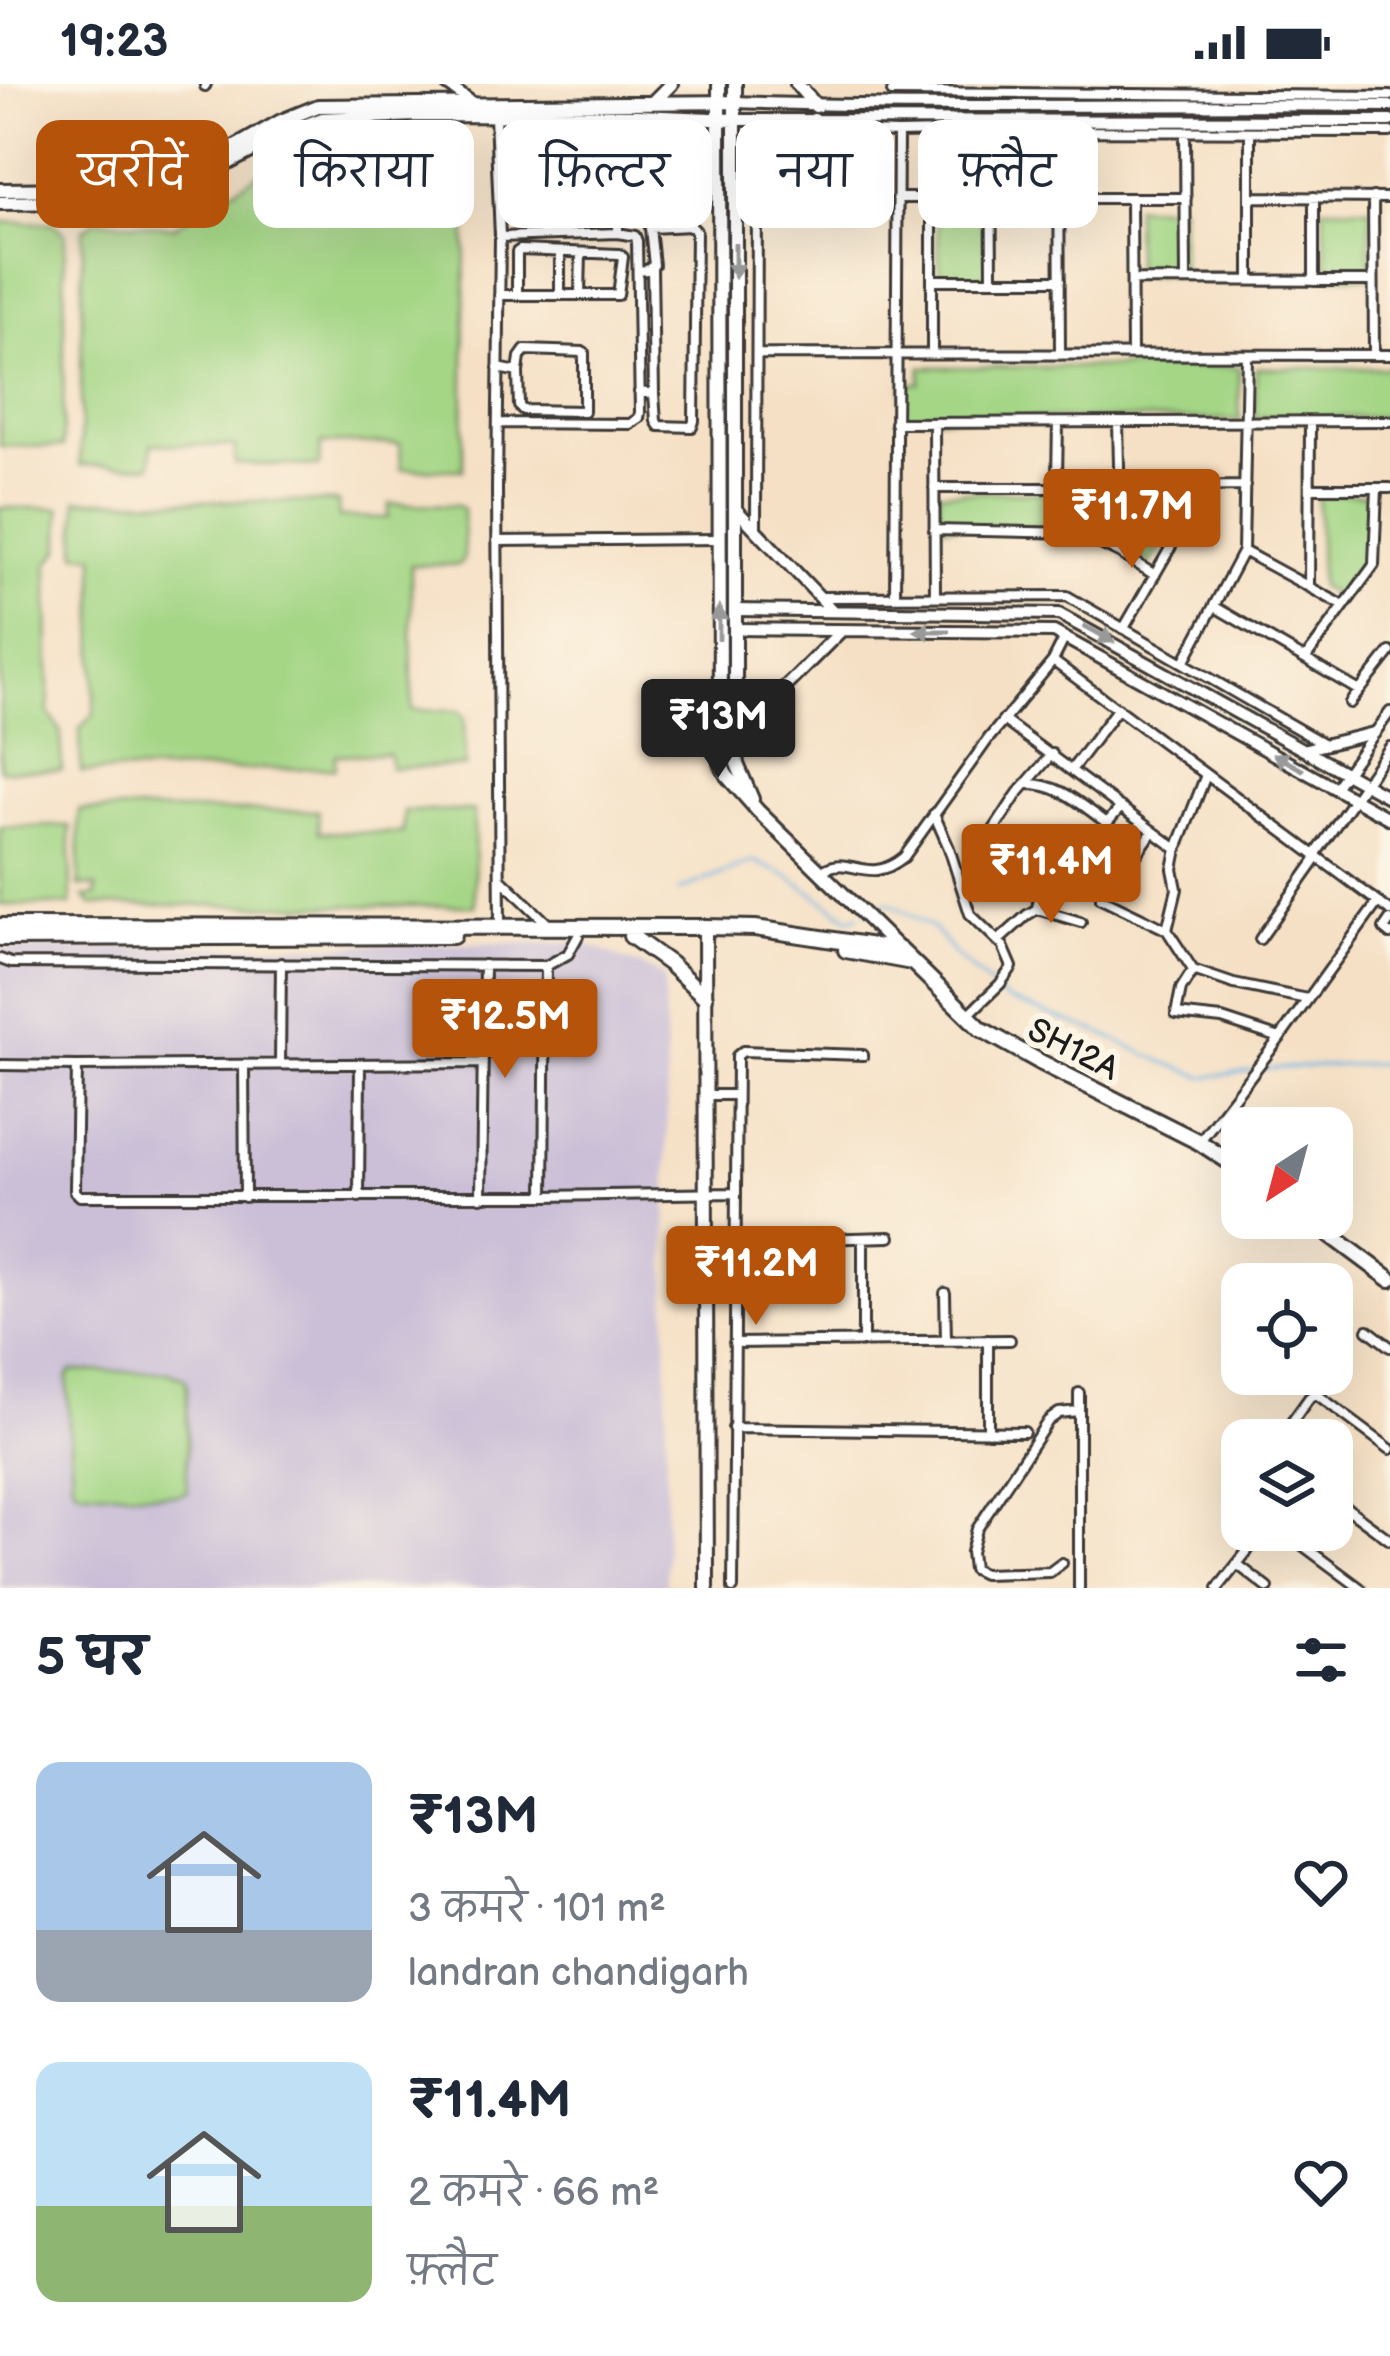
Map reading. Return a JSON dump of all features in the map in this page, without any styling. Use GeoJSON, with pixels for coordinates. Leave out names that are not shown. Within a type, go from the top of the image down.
{"type":"FeatureCollection","features":[{"type":"Feature","properties":{"kind":"main road"},"geometry":{"type":"LineString","coordinates":[[651,110],[671,84]]}},
{"type":"Feature","properties":{"kind":"main road"},"geometry":{"type":"LineString","coordinates":[[719,84],[720,763],[758,811],[900,950]]}},
{"type":"Feature","properties":{"kind":"main road"},"geometry":{"type":"LineString","coordinates":[[735,84],[735,736],[736,764],[758,811]]}},
{"type":"Feature","properties":{"kind":"main road"},"geometry":{"type":"LineString","coordinates":[[797,84],[812,118]]}},
{"type":"Feature","properties":{"kind":"main road"},"geometry":{"type":"LineString","coordinates":[[0,203],[158,201],[287,132],[322,119],[651,110],[735,102]]}},
{"type":"Feature","properties":{"kind":"main road"},"geometry":{"type":"LineString","coordinates":[[0,190],[154,188],[318,106],[473,104],[651,110],[735,120]]}},
{"type":"Feature","properties":{"kind":"main road"},"geometry":{"type":"LineString","coordinates":[[651,110],[719,185]]}},
{"type":"Feature","properties":{"kind":"main road"},"geometry":{"type":"LineString","coordinates":[[0,926],[500,931],[578,936],[755,928],[900,950]]}},
{"type":"Feature","properties":{"kind":"main road"},"geometry":{"type":"LineString","coordinates":[[0,938],[500,931],[550,926],[705,931],[911,962]]}},
{"type":"Feature","properties":{"kind":"main road"},"geometry":{"type":"LineString","coordinates":[[705,931],[707,1588]]}},
{"type":"Feature","properties":{"kind":"main road"},"geometry":{"type":"LineString","coordinates":[[631,936],[705,997]]}},
{"type":"Feature","properties":{"kind":"main road","name":"SH12A"},"geometry":{"type":"LineString","coordinates":[[900,950],[967,1016],[1001,1042],[1221,1156]]}},
{"type":"Feature","properties":{"kind":"main road"},"geometry":{"type":"LineString","coordinates":[[1336,1239],[1390,1279]]}},
{"type":"Feature","properties":{"kind":"street"},"geometry":{"type":"LineString","coordinates":[[446,84],[495,116],[500,237],[500,931]]}},
{"type":"Feature","properties":{"kind":"street"},"geometry":{"type":"LineString","coordinates":[[812,118],[891,93],[1014,108],[1121,95],[1390,96]]}},
{"type":"Feature","properties":{"kind":"street"},"geometry":{"type":"LineString","coordinates":[[890,119],[891,93]]}},
{"type":"Feature","properties":{"kind":"street"},"geometry":{"type":"LineString","coordinates":[[1246,94],[1390,106]]}},
{"type":"Feature","properties":{"kind":"street"},"geometry":{"type":"LineString","coordinates":[[1246,94],[1250,280]]}},
{"type":"Feature","properties":{"kind":"street"},"geometry":{"type":"LineString","coordinates":[[1121,95],[1121,122]]}},
{"type":"Feature","properties":{"kind":"street"},"geometry":{"type":"LineString","coordinates":[[735,102],[898,133],[918,133]]}},
{"type":"Feature","properties":{"kind":"street"},"geometry":{"type":"LineString","coordinates":[[735,120],[1121,122],[1390,132]]}},
{"type":"Feature","properties":{"kind":"street"},"geometry":{"type":"LineString","coordinates":[[1098,131],[1185,132],[1248,125],[1390,121]]}},
{"type":"Feature","properties":{"kind":"street"},"geometry":{"type":"LineString","coordinates":[[634,129],[695,195],[677,218],[618,218],[578,214],[579,130],[634,129]]}},
{"type":"Feature","properties":{"kind":"street"},"geometry":{"type":"LineString","coordinates":[[1185,132],[1186,280]]}},
{"type":"Feature","properties":{"kind":"street"},"geometry":{"type":"LineString","coordinates":[[895,596],[898,133]]}},
{"type":"Feature","properties":{"kind":"street"},"geometry":{"type":"LineString","coordinates":[[897,197],[918,197]]}},
{"type":"Feature","properties":{"kind":"street"},"geometry":{"type":"LineString","coordinates":[[1250,197],[1390,197]]}},
{"type":"Feature","properties":{"kind":"street"},"geometry":{"type":"LineString","coordinates":[[1314,197],[1314,280]]}},
{"type":"Feature","properties":{"kind":"street"},"geometry":{"type":"LineString","coordinates":[[1373,197],[1374,356]]}},
{"type":"Feature","properties":{"kind":"street"},"geometry":{"type":"LineString","coordinates":[[1098,198],[1186,198]]}},
{"type":"Feature","properties":{"kind":"street"},"geometry":{"type":"LineString","coordinates":[[1131,198],[1132,355]]}},
{"type":"Feature","properties":{"kind":"street"},"geometry":{"type":"LineString","coordinates":[[691,226],[696,231],[692,427],[659,425],[654,394],[650,228],[691,226]]}},
{"type":"Feature","properties":{"kind":"street"},"geometry":{"type":"LineString","coordinates":[[618,228],[618,233]]}},
{"type":"Feature","properties":{"kind":"street"},"geometry":{"type":"LineString","coordinates":[[756,533],[757,228]]}},
{"type":"Feature","properties":{"kind":"street"},"geometry":{"type":"LineString","coordinates":[[932,228],[932,354]]}},
{"type":"Feature","properties":{"kind":"street"},"geometry":{"type":"LineString","coordinates":[[992,228],[992,280]]}},
{"type":"Feature","properties":{"kind":"street"},"geometry":{"type":"LineString","coordinates":[[1060,228],[1060,355]]}},
{"type":"Feature","properties":{"kind":"street"},"geometry":{"type":"LineString","coordinates":[[498,423],[630,424],[639,418],[635,236],[500,237]]}},
{"type":"Feature","properties":{"kind":"street"},"geometry":{"type":"LineString","coordinates":[[499,295],[517,295],[618,295],[622,257],[520,250],[517,295]]}},
{"type":"Feature","properties":{"kind":"street"},"geometry":{"type":"LineString","coordinates":[[560,253],[560,295]]}},
{"type":"Feature","properties":{"kind":"street"},"geometry":{"type":"LineString","coordinates":[[580,295],[581,253]]}},
{"type":"Feature","properties":{"kind":"street"},"geometry":{"type":"LineString","coordinates":[[638,272],[652,267]]}},
{"type":"Feature","properties":{"kind":"street"},"geometry":{"type":"LineString","coordinates":[[932,280],[1060,280]]}},
{"type":"Feature","properties":{"kind":"street"},"geometry":{"type":"LineString","coordinates":[[1132,280],[1373,281]]}},
{"type":"Feature","properties":{"kind":"street"},"geometry":{"type":"LineString","coordinates":[[525,350],[581,350],[585,354],[585,408],[581,412],[524,410],[519,406],[518,372],[525,350]]}},
{"type":"Feature","properties":{"kind":"street"},"geometry":{"type":"LineString","coordinates":[[758,354],[1390,356]]}},
{"type":"Feature","properties":{"kind":"street"},"geometry":{"type":"LineString","coordinates":[[1184,662],[1243,551],[1247,356]]}},
{"type":"Feature","properties":{"kind":"street"},"geometry":{"type":"LineString","coordinates":[[498,368],[518,372]]}},
{"type":"Feature","properties":{"kind":"street"},"geometry":{"type":"LineString","coordinates":[[639,392],[654,394]]}},
{"type":"Feature","properties":{"kind":"street"},"geometry":{"type":"LineString","coordinates":[[1118,422],[1121,554]]}},
{"type":"Feature","properties":{"kind":"street"},"geometry":{"type":"LineString","coordinates":[[1309,587],[1310,422]]}},
{"type":"Feature","properties":{"kind":"street"},"geometry":{"type":"LineString","coordinates":[[895,423],[1390,422]]}},
{"type":"Feature","properties":{"kind":"street"},"geometry":{"type":"LineString","coordinates":[[934,423],[934,596]]}},
{"type":"Feature","properties":{"kind":"street"},"geometry":{"type":"LineString","coordinates":[[1056,532],[1058,423]]}},
{"type":"Feature","properties":{"kind":"street"},"geometry":{"type":"LineString","coordinates":[[1120,488],[1246,486]]}},
{"type":"Feature","properties":{"kind":"street"},"geometry":{"type":"LineString","coordinates":[[1124,628],[1178,532],[1179,487]]}},
{"type":"Feature","properties":{"kind":"street"},"geometry":{"type":"LineString","coordinates":[[934,488],[1057,488]]}},
{"type":"Feature","properties":{"kind":"street"},"geometry":{"type":"LineString","coordinates":[[1310,488],[1390,488]]}},
{"type":"Feature","properties":{"kind":"street"},"geometry":{"type":"LineString","coordinates":[[1306,658],[1374,565],[1377,488]]}},
{"type":"Feature","properties":{"kind":"street"},"geometry":{"type":"LineString","coordinates":[[734,508],[832,611]]}},
{"type":"Feature","properties":{"kind":"street"},"geometry":{"type":"LineString","coordinates":[[934,530],[1084,535],[1155,575]]}},
{"type":"Feature","properties":{"kind":"street"},"geometry":{"type":"LineString","coordinates":[[497,541],[719,539]]}},
{"type":"Feature","properties":{"kind":"street"},"geometry":{"type":"LineString","coordinates":[[1243,551],[1343,606]]}},
{"type":"Feature","properties":{"kind":"street"},"geometry":{"type":"LineString","coordinates":[[818,597],[1071,598],[1325,744]]}},
{"type":"Feature","properties":{"kind":"street"},"geometry":{"type":"LineString","coordinates":[[1215,608],[1358,690]]}},
{"type":"Feature","properties":{"kind":"street"},"geometry":{"type":"LineString","coordinates":[[735,610],[1059,614],[1390,798]]}},
{"type":"Feature","properties":{"kind":"street"},"geometry":{"type":"LineString","coordinates":[[734,628],[1054,632],[1390,819]]}},
{"type":"Feature","properties":{"kind":"street"},"geometry":{"type":"LineString","coordinates":[[735,736],[840,632]]}},
{"type":"Feature","properties":{"kind":"street"},"geometry":{"type":"LineString","coordinates":[[822,871],[836,864],[876,872],[904,857],[1053,661],[1065,637]]}},
{"type":"Feature","properties":{"kind":"street"},"geometry":{"type":"LineString","coordinates":[[1350,703],[1390,652]]}},
{"type":"Feature","properties":{"kind":"street"},"geometry":{"type":"LineString","coordinates":[[1053,661],[1378,902],[1390,916],[1384,928],[1390,934]]}},
{"type":"Feature","properties":{"kind":"street"},"geometry":{"type":"LineString","coordinates":[[1235,710],[1245,698]]}},
{"type":"Feature","properties":{"kind":"street"},"geometry":{"type":"LineString","coordinates":[[1072,769],[1118,708]]}},
{"type":"Feature","properties":{"kind":"street"},"geometry":{"type":"LineString","coordinates":[[1335,788],[1390,712]]}},
{"type":"Feature","properties":{"kind":"street"},"geometry":{"type":"LineString","coordinates":[[1004,720],[1177,849]]}},
{"type":"Feature","properties":{"kind":"street"},"geometry":{"type":"LineString","coordinates":[[1306,749],[1374,733]]}},
{"type":"Feature","properties":{"kind":"street"},"geometry":{"type":"LineString","coordinates":[[1260,939],[1390,747]]}},
{"type":"Feature","properties":{"kind":"street"},"geometry":{"type":"LineString","coordinates":[[993,832],[1052,754]]}},
{"type":"Feature","properties":{"kind":"street"},"geometry":{"type":"LineString","coordinates":[[1166,930],[1177,889],[1173,869],[1177,849],[1206,775]]}},
{"type":"Feature","properties":{"kind":"street"},"geometry":{"type":"LineString","coordinates":[[1026,784],[1065,793],[1107,823],[1121,807]]}},
{"type":"Feature","properties":{"kind":"street"},"geometry":{"type":"LineString","coordinates":[[934,814],[970,914],[998,941],[1012,967],[967,1016]]}},
{"type":"Feature","properties":{"kind":"street"},"geometry":{"type":"LineString","coordinates":[[1126,870],[1153,831]]}},
{"type":"Feature","properties":{"kind":"street"},"geometry":{"type":"LineString","coordinates":[[1037,910],[1042,876]]}},
{"type":"Feature","properties":{"kind":"street"},"geometry":{"type":"LineString","coordinates":[[499,877],[550,926]]}},
{"type":"Feature","properties":{"kind":"street"},"geometry":{"type":"LineString","coordinates":[[1101,898],[1166,930],[1193,970],[1307,999]]}},
{"type":"Feature","properties":{"kind":"street"},"geometry":{"type":"LineString","coordinates":[[1199,1142],[1378,902]]}},
{"type":"Feature","properties":{"kind":"street"},"geometry":{"type":"LineString","coordinates":[[998,941],[1037,910],[1081,922]]}},
{"type":"Feature","properties":{"kind":"street"},"geometry":{"type":"LineString","coordinates":[[0,959],[10,963],[546,966],[568,954],[578,936]]}},
{"type":"Feature","properties":{"kind":"street"},"geometry":{"type":"LineString","coordinates":[[280,1064],[281,963]]}},
{"type":"Feature","properties":{"kind":"street"},"geometry":{"type":"LineString","coordinates":[[481,1197],[484,965]]}},
{"type":"Feature","properties":{"kind":"street"},"geometry":{"type":"LineString","coordinates":[[544,1196],[546,966]]}},
{"type":"Feature","properties":{"kind":"street"},"geometry":{"type":"LineString","coordinates":[[1193,970],[1181,989],[1176,1014],[1222,1019],[1280,1038]]}},
{"type":"Feature","properties":{"kind":"street"},"geometry":{"type":"LineString","coordinates":[[733,1588],[736,1059],[741,1052],[862,1055]]}},
{"type":"Feature","properties":{"kind":"street"},"geometry":{"type":"LineString","coordinates":[[0,1065],[483,1063]]}},
{"type":"Feature","properties":{"kind":"street"},"geometry":{"type":"LineString","coordinates":[[359,1197],[360,1064]]}},
{"type":"Feature","properties":{"kind":"street"},"geometry":{"type":"LineString","coordinates":[[244,1065],[245,1197]]}},
{"type":"Feature","properties":{"kind":"street"},"geometry":{"type":"LineString","coordinates":[[77,1066],[77,1195],[84,1197],[735,1193]]}},
{"type":"Feature","properties":{"kind":"street"},"geometry":{"type":"LineString","coordinates":[[705,1095],[736,1095]]}},
{"type":"Feature","properties":{"kind":"street"},"geometry":{"type":"LineString","coordinates":[[735,1240],[890,1237]]}},
{"type":"Feature","properties":{"kind":"street"},"geometry":{"type":"LineString","coordinates":[[863,1238],[863,1341]]}},
{"type":"Feature","properties":{"kind":"street"},"geometry":{"type":"LineString","coordinates":[[945,1294],[946,1340]]}},
{"type":"Feature","properties":{"kind":"street"},"geometry":{"type":"LineString","coordinates":[[1368,1330],[1390,1347]]}},
{"type":"Feature","properties":{"kind":"street"},"geometry":{"type":"LineString","coordinates":[[988,1340],[988,1432]]}},
{"type":"Feature","properties":{"kind":"street"},"geometry":{"type":"LineString","coordinates":[[734,1342],[1010,1340]]}},
{"type":"Feature","properties":{"kind":"street"},"geometry":{"type":"LineString","coordinates":[[1079,1394],[1079,1588]]}},
{"type":"Feature","properties":{"kind":"street"},"geometry":{"type":"LineString","coordinates":[[1294,1419],[1315,1394],[1349,1419]]}},
{"type":"Feature","properties":{"kind":"street"},"geometry":{"type":"LineString","coordinates":[[1062,1563],[1050,1572],[983,1574],[974,1569],[971,1552],[983,1519],[1048,1421],[1059,1413],[1078,1411]]}},
{"type":"Feature","properties":{"kind":"street"},"geometry":{"type":"LineString","coordinates":[[1353,1422],[1390,1449]]}},
{"type":"Feature","properties":{"kind":"street"},"geometry":{"type":"LineString","coordinates":[[733,1428],[1024,1432]]}},
{"type":"Feature","properties":{"kind":"street"},"geometry":{"type":"LineString","coordinates":[[1353,1513],[1390,1540]]}},
{"type":"Feature","properties":{"kind":"street"},"geometry":{"type":"LineString","coordinates":[[1219,1588],[1247,1551]]}},
{"type":"Feature","properties":{"kind":"street"},"geometry":{"type":"LineString","coordinates":[[1310,1551],[1360,1588]]}},
{"type":"Feature","properties":{"kind":"street"},"geometry":{"type":"LineString","coordinates":[[1237,1564],[1268,1588]]}},
{"type":"Feature","properties":{"kind":"shaded area"},"geometry":{"type":"Polygon","coordinates":[[[584,943],[664,976],[666,1588],[0,1588],[0,948],[584,943]]]}},
{"type":"Feature","properties":{"kind":"green space"},"geometry":{"type":"Polygon","coordinates":[[[253,178],[253,228],[466,228],[463,470],[401,469],[400,444],[321,443],[320,466],[235,464],[235,446],[152,444],[151,466],[80,465],[83,230],[229,228],[229,192],[253,178]]]}},
{"type":"Feature","properties":{"kind":"green space"},"geometry":{"type":"Polygon","coordinates":[[[1134,206],[1181,207],[1181,275],[1135,274],[1134,206]]]}},
{"type":"Feature","properties":{"kind":"green space"},"geometry":{"type":"Polygon","coordinates":[[[1323,207],[1370,208],[1370,277],[1328,276],[1323,207]]]}},
{"type":"Feature","properties":{"kind":"green space"},"geometry":{"type":"Polygon","coordinates":[[[0,222],[36,223],[36,228],[58,228],[65,234],[63,447],[0,446],[0,222]]]}},
{"type":"Feature","properties":{"kind":"green space"},"geometry":{"type":"Polygon","coordinates":[[[937,228],[989,228],[990,276],[940,277],[937,228]]]}},
{"type":"Feature","properties":{"kind":"green space"},"geometry":{"type":"Polygon","coordinates":[[[921,367],[1239,367],[1240,420],[903,417],[903,384],[920,383],[921,367]]]}},
{"type":"Feature","properties":{"kind":"green space"},"geometry":{"type":"Polygon","coordinates":[[[1256,368],[1390,368],[1390,417],[1255,417],[1256,368]]]}},
{"type":"Feature","properties":{"kind":"green space"},"geometry":{"type":"Polygon","coordinates":[[[939,492],[1047,492],[1048,526],[939,526],[939,492]]]}},
{"type":"Feature","properties":{"kind":"green space"},"geometry":{"type":"Polygon","coordinates":[[[1127,493],[1171,494],[1172,528],[1151,564],[1126,550],[1127,493]]]}},
{"type":"Feature","properties":{"kind":"green space"},"geometry":{"type":"Polygon","coordinates":[[[1318,494],[1367,494],[1368,562],[1341,599],[1320,587],[1318,494]]]}},
{"type":"Feature","properties":{"kind":"green space"},"geometry":{"type":"Polygon","coordinates":[[[77,500],[338,502],[339,517],[388,518],[389,504],[458,505],[463,509],[464,557],[459,565],[411,565],[412,710],[458,711],[464,716],[465,766],[390,768],[389,754],[336,755],[335,768],[81,772],[80,728],[94,714],[95,555],[77,554],[77,500]]]}},
{"type":"Feature","properties":{"kind":"green space"},"geometry":{"type":"Polygon","coordinates":[[[0,508],[60,508],[60,550],[48,564],[49,713],[61,731],[62,770],[0,770],[0,508]]]}},
{"type":"Feature","properties":{"kind":"green space"},"geometry":{"type":"Polygon","coordinates":[[[79,810],[318,811],[319,832],[403,833],[404,811],[474,811],[475,906],[91,905],[84,897],[96,896],[96,887],[79,886],[79,810]]]}},
{"type":"Feature","properties":{"kind":"green space"},"geometry":{"type":"Polygon","coordinates":[[[70,826],[71,905],[0,905],[0,827],[70,826]]]}},
{"type":"Feature","properties":{"kind":"green space"},"geometry":{"type":"Polygon","coordinates":[[[71,1371],[168,1372],[184,1378],[187,1492],[84,1490],[72,1483],[67,1377],[71,1371]]]}},
{"type":"Feature","properties":{"kind":"waterway"},"geometry":{"type":"LineString","coordinates":[[679,891],[754,861],[791,878],[850,919],[858,916]]}},
{"type":"Feature","properties":{"kind":"waterway"},"geometry":{"type":"LineString","coordinates":[[866,912],[888,902],[934,929],[991,986]]}},
{"type":"Feature","properties":{"kind":"waterway"},"geometry":{"type":"LineString","coordinates":[[998,993],[1204,1077],[1252,1071]]}},
{"type":"Feature","properties":{"kind":"waterway"},"geometry":{"type":"LineString","coordinates":[[1262,1069],[1390,1063]]}}]}
